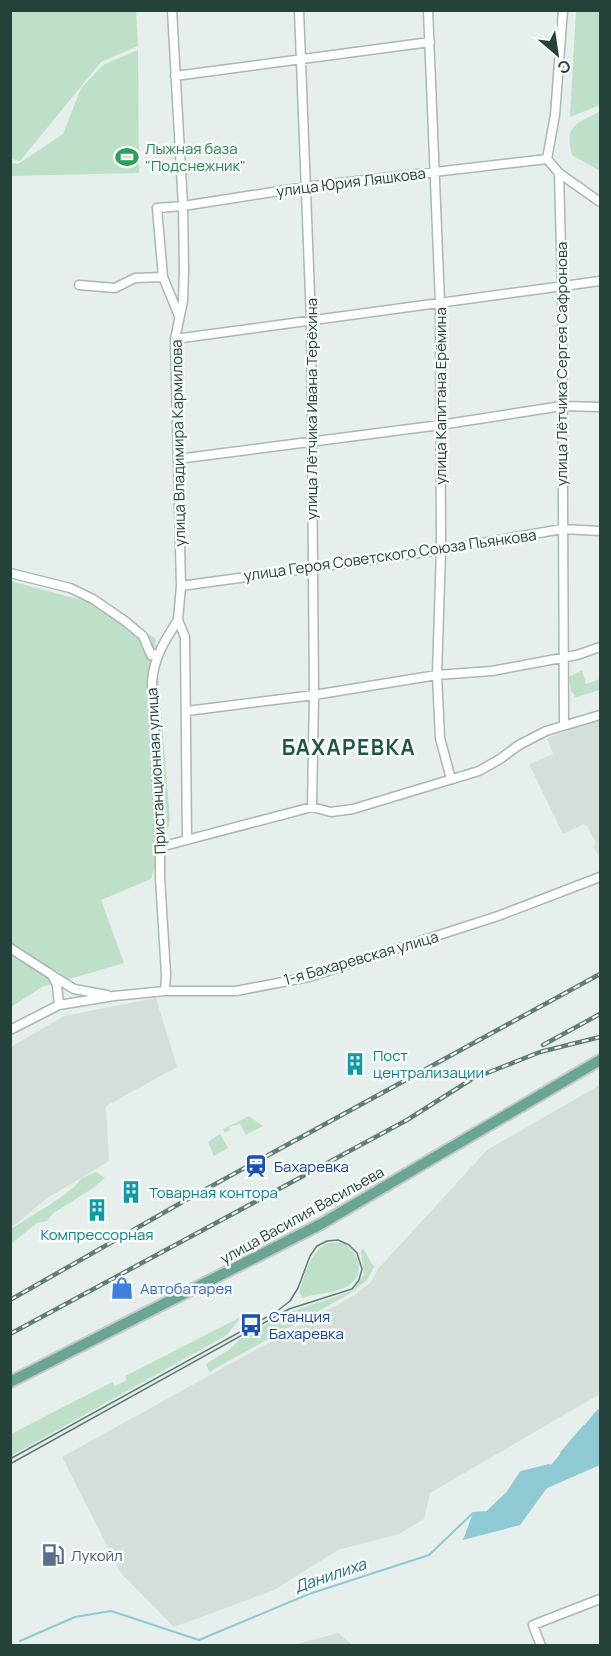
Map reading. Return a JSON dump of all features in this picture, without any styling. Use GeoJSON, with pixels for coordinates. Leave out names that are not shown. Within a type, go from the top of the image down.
{"type":"FeatureCollection","features":[{"type":"Feature","properties":{"kind":"main road","name":"улица Василия Васильева"},"geometry":{"type":"LineString","coordinates":[[10,1382],[321,1224],[600,1060]]}},
{"type":"Feature","properties":{"kind":"street","name":"улица Владимира Кармилова"},"geometry":{"type":"LineString","coordinates":[[172,10],[183,206],[183,301],[175,339],[181,586],[178,620],[186,637],[187,840]]}},
{"type":"Feature","properties":{"kind":"street","name":"улица Лётчика Ивана Терёхина"},"geometry":{"type":"LineString","coordinates":[[299,10],[311,321],[314,695],[312,807]]}},
{"type":"Feature","properties":{"kind":"street","name":"улица Капитана Ерёмина"},"geometry":{"type":"LineString","coordinates":[[428,10],[440,303],[441,550],[437,675],[440,738],[451,779]]}},
{"type":"Feature","properties":{"kind":"street"},"geometry":{"type":"LineString","coordinates":[[563,10],[555,115],[547,159],[559,173],[600,202]]}},
{"type":"Feature","properties":{"kind":"street"},"geometry":{"type":"LineString","coordinates":[[175,76],[430,42]]}},
{"type":"Feature","properties":{"kind":"street","name":"улица Юрия Ляшкова"},"geometry":{"type":"LineString","coordinates":[[163,277],[156,208],[183,206],[305,186],[547,159]]}},
{"type":"Feature","properties":{"kind":"street","name":"улица Лётчика Сергея Сафронова"},"geometry":{"type":"LineString","coordinates":[[559,173],[562,287],[564,724]]}},
{"type":"Feature","properties":{"kind":"street"},"geometry":{"type":"LineString","coordinates":[[80,285],[115,288],[135,278],[163,277],[179,316]]}},
{"type":"Feature","properties":{"kind":"street"},"geometry":{"type":"LineString","coordinates":[[175,339],[600,281]]}},
{"type":"Feature","properties":{"kind":"street"},"geometry":{"type":"LineString","coordinates":[[178,459],[312,443],[562,406],[600,407]]}},
{"type":"Feature","properties":{"kind":"street","name":"улица Героя Советского Союза Пьянкова"},"geometry":{"type":"LineString","coordinates":[[181,586],[441,550],[562,530],[600,531]]}},
{"type":"Feature","properties":{"kind":"street"},"geometry":{"type":"LineString","coordinates":[[10,573],[61,585],[93,599],[143,636],[151,655],[157,654],[178,620]]}},
{"type":"Feature","properties":{"kind":"street"},"geometry":{"type":"LineString","coordinates":[[187,711],[314,695],[437,675],[492,671],[563,658],[600,647]]}},
{"type":"Feature","properties":{"kind":"street","name":"Пристанционная улица"},"geometry":{"type":"LineString","coordinates":[[157,654],[152,682],[165,991]]}},
{"type":"Feature","properties":{"kind":"street"},"geometry":{"type":"LineString","coordinates":[[160,848],[312,807],[324,812],[346,811],[486,768],[530,739],[564,724],[600,715]]}},
{"type":"Feature","properties":{"kind":"street","name":"1-я Бахаревская улица"},"geometry":{"type":"LineString","coordinates":[[10,1030],[59,1005],[165,991],[236,991],[309,976],[498,916],[600,877]]}},
{"type":"Feature","properties":{"kind":"street"},"geometry":{"type":"LineString","coordinates":[[10,948],[74,989],[114,996]]}},
{"type":"Feature","properties":{"kind":"street"},"geometry":{"type":"LineString","coordinates":[[52,975],[57,985],[59,1005]]}},
{"type":"Feature","properties":{"kind":"street"},"geometry":{"type":"LineString","coordinates":[[541,1646],[533,1625],[600,1599]]}},
{"type":"Feature","properties":{"kind":"shaded area"},"geometry":{"type":"Polygon","coordinates":[[[600,720],[600,859],[594,847],[596,842],[587,826],[584,824],[563,834],[529,764],[553,754],[547,738],[600,720]]]}},
{"type":"Feature","properties":{"kind":"shaded area"},"geometry":{"type":"Polygon","coordinates":[[[156,998],[177,1067],[106,1106],[109,1161],[46,1199],[11,1228],[11,1047],[64,1016],[156,998]]]}},
{"type":"Feature","properties":{"kind":"shaded area"},"geometry":{"type":"Polygon","coordinates":[[[600,1085],[600,1394],[430,1493],[424,1519],[399,1534],[338,1550],[274,1590],[174,1627],[121,1573],[62,1457],[353,1296],[370,1283],[379,1268],[487,1150],[600,1085]]]}},
{"type":"Feature","properties":{"kind":"shaded area"},"geometry":{"type":"Polygon","coordinates":[[[338,1633],[353,1645],[293,1645],[338,1633]]]}},
{"type":"Feature","properties":{"kind":"green space"},"geometry":{"type":"Polygon","coordinates":[[[11,10],[136,11],[138,46],[101,62],[20,161],[11,159],[11,10]]]}},
{"type":"Feature","properties":{"kind":"green space"},"geometry":{"type":"Polygon","coordinates":[[[576,11],[600,11],[600,105],[570,117],[576,11]]]}},
{"type":"Feature","properties":{"kind":"green space"},"geometry":{"type":"Polygon","coordinates":[[[138,50],[139,173],[11,176],[11,163],[18,164],[63,134],[81,88],[103,65],[138,50]]]}},
{"type":"Feature","properties":{"kind":"green space"},"geometry":{"type":"Polygon","coordinates":[[[600,111],[600,171],[572,155],[570,137],[571,131],[578,123],[600,111]]]}},
{"type":"Feature","properties":{"kind":"green space"},"geometry":{"type":"Polygon","coordinates":[[[11,581],[89,602],[155,638],[170,821],[151,879],[101,900],[124,963],[42,987],[11,1007],[11,581]]]}},
{"type":"Feature","properties":{"kind":"green space"},"geometry":{"type":"Polygon","coordinates":[[[582,670],[586,684],[600,679],[600,690],[573,698],[575,696],[571,691],[569,677],[582,670]]]}},
{"type":"Feature","properties":{"kind":"green space"},"geometry":{"type":"Polygon","coordinates":[[[249,1116],[263,1126],[246,1135],[240,1124],[229,1127],[230,1130],[225,1133],[223,1129],[249,1116]]]}},
{"type":"Feature","properties":{"kind":"green space"},"geometry":{"type":"Polygon","coordinates":[[[220,1134],[228,1148],[214,1156],[208,1142],[220,1134]]]}},
{"type":"Feature","properties":{"kind":"green space"},"geometry":{"type":"Polygon","coordinates":[[[97,1172],[105,1178],[52,1214],[47,1221],[37,1223],[11,1244],[11,1229],[71,1190],[81,1178],[97,1172]]]}},
{"type":"Feature","properties":{"kind":"green space"},"geometry":{"type":"Polygon","coordinates":[[[327,1243],[341,1243],[355,1254],[359,1266],[357,1277],[342,1289],[303,1298],[299,1293],[308,1265],[316,1252],[327,1243]]]}},
{"type":"Feature","properties":{"kind":"green space"},"geometry":{"type":"Polygon","coordinates":[[[363,1249],[374,1267],[367,1280],[351,1293],[209,1372],[206,1364],[230,1349],[240,1339],[284,1314],[352,1291],[364,1275],[361,1251],[363,1249]]]}},
{"type":"Feature","properties":{"kind":"green space"},"geometry":{"type":"Polygon","coordinates":[[[241,1317],[227,1335],[11,1456],[11,1434],[112,1382],[115,1386],[127,1380],[125,1376],[241,1317]]]}},
{"type":"Feature","properties":{"kind":"water"},"geometry":{"type":"Polygon","coordinates":[[[600,1409],[600,1465],[547,1488],[520,1525],[463,1540],[473,1513],[487,1512],[507,1493],[521,1472],[551,1465],[600,1409]]]}},
{"type":"Feature","properties":{"kind":"waterway","name":"Данилиха"},"geometry":{"type":"LineString","coordinates":[[561,1453],[584,1426]]}},
{"type":"Feature","properties":{"kind":"waterway","name":"Данилиха"},"geometry":{"type":"LineString","coordinates":[[20,1641],[75,1617],[111,1611],[199,1640],[309,1594],[429,1555],[473,1513],[487,1512],[507,1493],[521,1472],[549,1465]]}},
{"type":"Feature","properties":{"kind":"tram line"},"geometry":{"type":"LineString","coordinates":[[10,1459],[276,1312],[290,1301],[298,1288],[310,1256],[317,1246],[327,1241],[338,1240],[349,1245],[357,1253],[362,1269],[359,1280],[352,1289],[289,1309],[10,1464]]}},
{"type":"Feature","properties":{"kind":"railway"},"geometry":{"type":"LineString","coordinates":[[10,1300],[186,1200],[600,974]]}},
{"type":"Feature","properties":{"kind":"railway"},"geometry":{"type":"LineString","coordinates":[[543,1045],[600,1014]]}},
{"type":"Feature","properties":{"kind":"railway"},"geometry":{"type":"LineString","coordinates":[[10,1334],[407,1120],[472,1079],[540,1052],[600,1037]]}},
{"type":"Feature","properties":{"kind":"place","name":"Лыжная база \"Подснежник\""},"geometry":{"type":"Point","coordinates":[127,157]}},
{"type":"Feature","properties":{"kind":"place","name":"Пост централизации"},"geometry":{"type":"Point","coordinates":[355,1064]}},
{"type":"Feature","properties":{"kind":"place","name":"Бахаревка"},"geometry":{"type":"Point","coordinates":[256,1166]}},
{"type":"Feature","properties":{"kind":"place","name":"Товарная контора"},"geometry":{"type":"Point","coordinates":[131,1192]}},
{"type":"Feature","properties":{"kind":"place","name":"Компрессорная"},"geometry":{"type":"Point","coordinates":[97,1210]}},
{"type":"Feature","properties":{"kind":"place","name":"Автобатарея"},"geometry":{"type":"Point","coordinates":[122,1288]}},
{"type":"Feature","properties":{"kind":"place","name":"Станция Бахаревка"},"geometry":{"type":"Point","coordinates":[251,1325]}},
{"type":"Feature","properties":{"kind":"place","name":"Лукойл"},"geometry":{"type":"Point","coordinates":[53,1555]}},
{"type":"Feature","properties":{"kind":"district","name":"БАХАРЕВКА"},"geometry":{"type":"Point","coordinates":[349,747]}}]}
